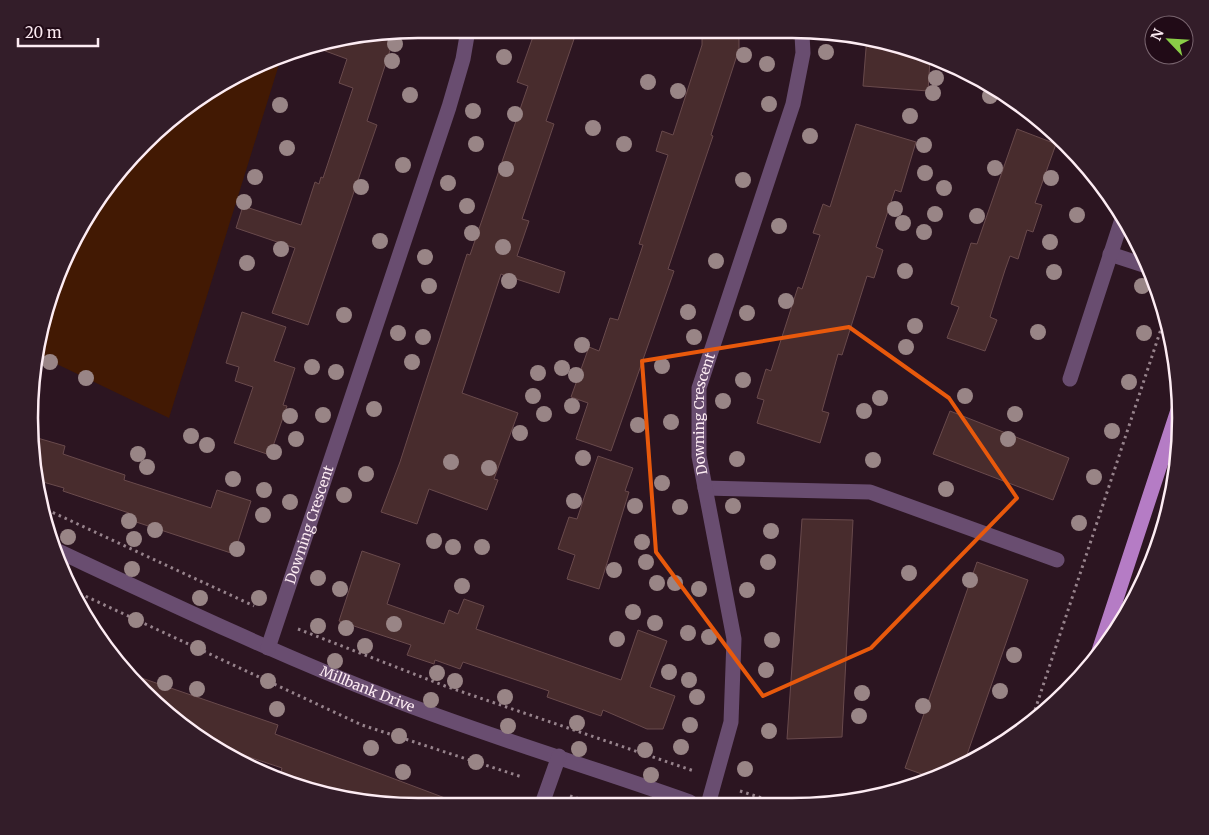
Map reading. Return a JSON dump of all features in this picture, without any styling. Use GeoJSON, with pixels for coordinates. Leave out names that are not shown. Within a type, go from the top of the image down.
{"type":"FeatureCollection","features":[{"type":"Feature","properties":{"kind":"main road"},"geometry":{"type":"LineString","coordinates":[[1105,631],[1172,430]]}},
{"type":"Feature","properties":{"kind":"street","name":"Downing Crescent"},"geometry":{"type":"LineString","coordinates":[[268,648],[446,116],[463,59],[467,38]]}},
{"type":"Feature","properties":{"kind":"street","name":"Downing Crescent"},"geometry":{"type":"LineString","coordinates":[[710,798],[731,722],[734,639],[699,456],[699,388],[793,104],[803,53],[802,38]]}},
{"type":"Feature","properties":{"kind":"street"},"geometry":{"type":"LineString","coordinates":[[1070,379],[1120,226]]}},
{"type":"Feature","properties":{"kind":"street"},"geometry":{"type":"LineString","coordinates":[[1110,254],[1139,263]]}},
{"type":"Feature","properties":{"kind":"street"},"geometry":{"type":"LineString","coordinates":[[705,488],[870,492],[1058,560]]}},
{"type":"Feature","properties":{"kind":"street","name":"Millbank Drive"},"geometry":{"type":"LineString","coordinates":[[63,553],[268,648],[396,700],[507,741],[559,756],[679,798]]}},
{"type":"Feature","properties":{"kind":"street"},"geometry":{"type":"LineString","coordinates":[[544,798],[559,756]]}},
{"type":"Feature","properties":{"kind":"path"},"geometry":{"type":"LineString","coordinates":[[1035,708],[1161,329]]}},
{"type":"Feature","properties":{"kind":"path"},"geometry":{"type":"LineString","coordinates":[[49,511],[254,606]]}},
{"type":"Feature","properties":{"kind":"path"},"geometry":{"type":"LineString","coordinates":[[81,594],[362,725],[522,777]]}},
{"type":"Feature","properties":{"kind":"path"},"geometry":{"type":"LineString","coordinates":[[298,629],[445,686],[694,771]]}},
{"type":"Feature","properties":{"kind":"path"},"geometry":{"type":"LineString","coordinates":[[740,791],[762,798]]}},
{"type":"Feature","properties":{"kind":"path"},"geometry":{"type":"LineString","coordinates":[[570,796],[576,798]]}},
{"type":"Feature","properties":{"kind":"highlighted area"},"geometry":{"type":"Polygon","coordinates":[[[849,327],[949,398],[1017,498],[871,648],[763,696],[656,552],[642,361],[849,327]]]}},
{"type":"Feature","properties":{"kind":"shaded area"},"geometry":{"type":"Polygon","coordinates":[[[279,63],[169,418],[43,357],[50,319],[66,272],[88,227],[116,186],[132,167],[186,116],[227,88],[279,63]]]}},
{"type":"Feature","properties":{"kind":"building"},"geometry":{"type":"Polygon","coordinates":[[[394,38],[367,121],[377,125],[308,325],[272,313],[295,248],[236,228],[243,206],[301,225],[315,182],[319,184],[321,177],[323,178],[353,88],[339,83],[347,59],[321,50],[394,38]]]}},
{"type":"Feature","properties":{"kind":"building"},"geometry":{"type":"Polygon","coordinates":[[[533,38],[574,39],[546,121],[554,124],[522,219],[529,221],[517,256],[565,272],[559,293],[501,274],[462,393],[518,413],[494,479],[498,480],[487,510],[429,489],[417,524],[381,512],[400,462],[467,254],[470,255],[528,86],[517,82],[533,38]]]}},
{"type":"Feature","properties":{"kind":"building"},"geometry":{"type":"Polygon","coordinates":[[[702,38],[739,38],[739,49],[711,135],[713,136],[668,269],[674,271],[611,451],[576,439],[588,403],[571,397],[589,347],[599,351],[610,318],[618,320],[643,245],[639,244],[668,155],[656,151],[662,131],[673,135],[702,45],[702,38]]]}},
{"type":"Feature","properties":{"kind":"building"},"geometry":{"type":"Polygon","coordinates":[[[866,45],[890,50],[930,63],[928,91],[863,86],[866,45]]]}},
{"type":"Feature","properties":{"kind":"building"},"geometry":{"type":"Polygon","coordinates":[[[856,124],[916,142],[901,192],[895,190],[876,247],[883,250],[874,278],[867,276],[842,355],[838,354],[822,411],[829,413],[820,443],[757,423],[764,400],[757,398],[766,369],[771,371],[798,287],[802,289],[820,235],[813,233],[823,204],[830,207],[856,124]]]}},
{"type":"Feature","properties":{"kind":"building"},"geometry":{"type":"Polygon","coordinates":[[[1017,129],[1054,143],[1056,145],[1035,203],[1042,205],[1033,232],[1027,230],[1018,259],[1010,256],[990,317],[997,320],[985,351],[947,338],[959,307],[951,304],[971,243],[977,244],[1017,129]]]}},
{"type":"Feature","properties":{"kind":"building"},"geometry":{"type":"Polygon","coordinates":[[[242,312],[286,327],[274,361],[295,368],[283,405],[287,406],[270,455],[234,443],[253,387],[235,381],[239,367],[226,363],[242,312]]]}},
{"type":"Feature","properties":{"kind":"building"},"geometry":{"type":"Polygon","coordinates":[[[950,411],[1069,458],[1053,500],[933,454],[950,411]]]}},
{"type":"Feature","properties":{"kind":"building"},"geometry":{"type":"Polygon","coordinates":[[[38,438],[65,446],[63,454],[125,475],[124,480],[211,508],[217,490],[251,501],[234,554],[127,519],[129,513],[63,491],[64,488],[43,482],[38,438]]]}},
{"type":"Feature","properties":{"kind":"building"},"geometry":{"type":"Polygon","coordinates":[[[598,456],[633,468],[625,491],[629,492],[599,589],[567,579],[575,555],[558,549],[569,517],[577,519],[598,456]]]}},
{"type":"Feature","properties":{"kind":"building"},"geometry":{"type":"Polygon","coordinates":[[[802,519],[853,520],[842,737],[787,739],[802,519]]]}},
{"type":"Feature","properties":{"kind":"building"},"geometry":{"type":"Polygon","coordinates":[[[362,551],[400,564],[387,604],[444,624],[449,610],[458,614],[464,599],[484,606],[476,629],[621,680],[638,630],[667,641],[650,687],[675,696],[663,729],[647,729],[603,710],[601,716],[547,697],[549,691],[463,662],[460,669],[435,660],[434,664],[407,655],[411,645],[339,621],[362,551]]]}},
{"type":"Feature","properties":{"kind":"building"},"geometry":{"type":"Polygon","coordinates":[[[977,562],[1028,580],[967,754],[922,774],[905,768],[977,562]]]}},
{"type":"Feature","properties":{"kind":"building"},"geometry":{"type":"Polygon","coordinates":[[[141,678],[278,725],[275,734],[445,798],[393,797],[343,790],[319,785],[281,772],[282,768],[243,755],[227,747],[186,719],[141,678]]]}}]}
